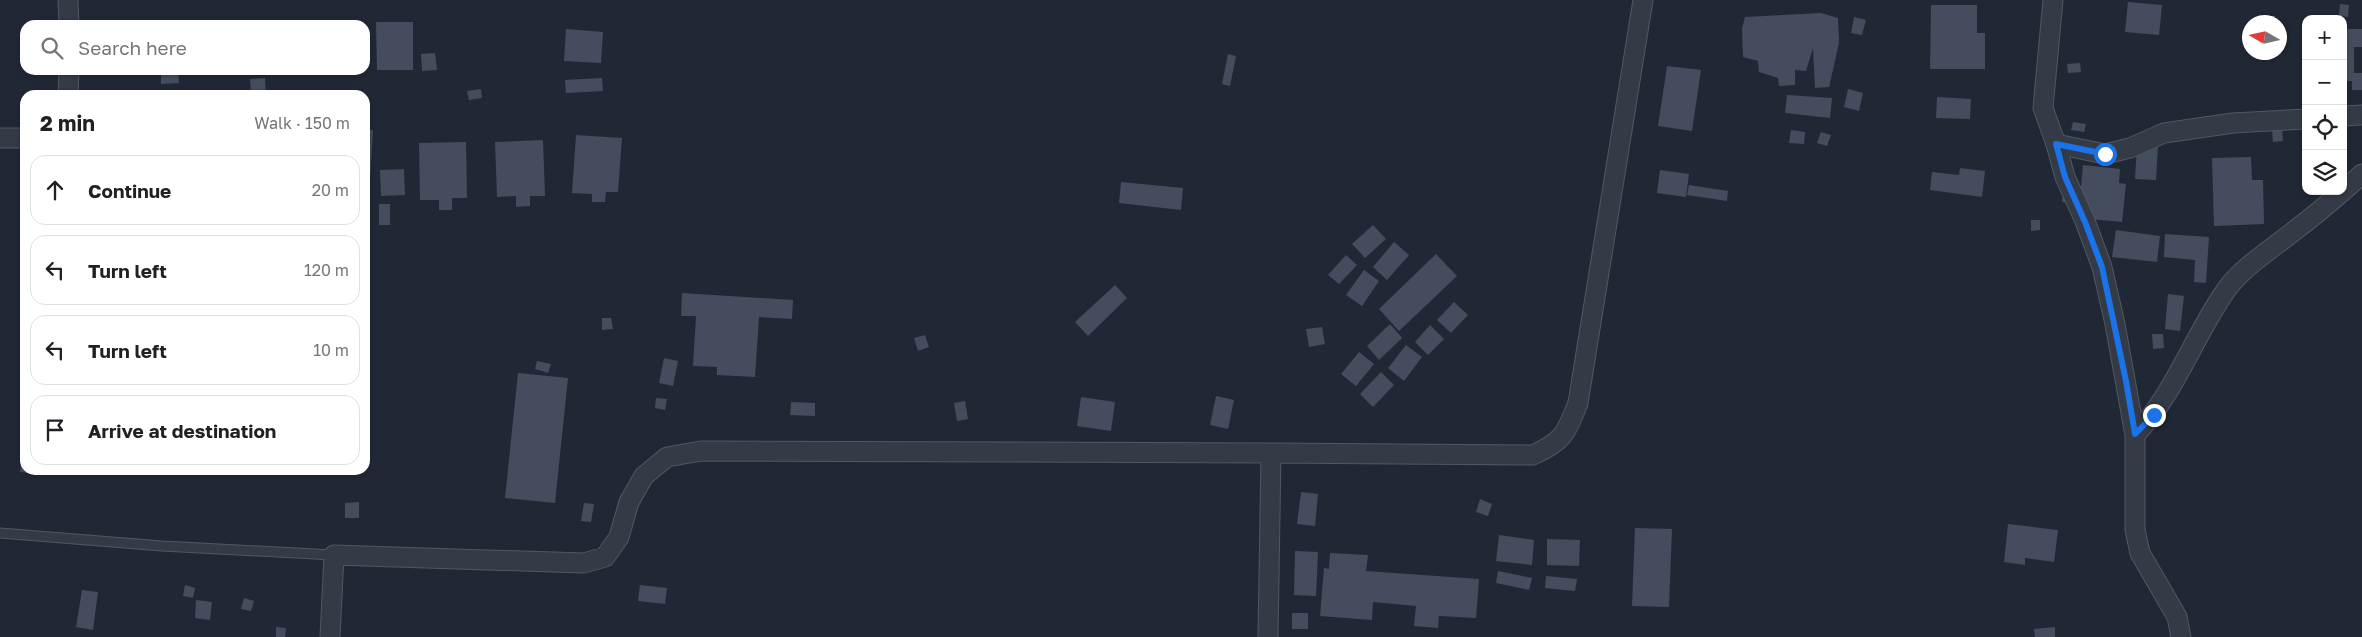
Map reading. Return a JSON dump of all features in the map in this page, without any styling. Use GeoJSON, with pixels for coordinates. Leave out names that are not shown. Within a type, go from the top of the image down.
{"type":"FeatureCollection","features":[{"type":"Feature","properties":{"kind":"street"},"geometry":{"type":"LineString","coordinates":[[68,0],[69,20]]}},
{"type":"Feature","properties":{"kind":"street"},"geometry":{"type":"LineString","coordinates":[[330,637],[334,555],[584,563],[605,557],[619,537],[629,502],[644,476],[667,457],[701,451],[1533,455],[1551,447],[1566,432],[1578,403],[1643,0]]}},
{"type":"Feature","properties":{"kind":"street"},"geometry":{"type":"LineString","coordinates":[[2053,0],[2043,108],[2065,177],[2102,267],[2135,434],[2135,530],[2140,552],[2177,617],[2182,637]]}},
{"type":"Feature","properties":{"kind":"street"},"geometry":{"type":"LineString","coordinates":[[68,90],[69,75]]}},
{"type":"Feature","properties":{"kind":"street"},"geometry":{"type":"LineString","coordinates":[[2347,116],[2362,116]]}},
{"type":"Feature","properties":{"kind":"street"},"geometry":{"type":"LineString","coordinates":[[2056,144],[2105,154],[2130,148],[2164,133],[2232,123],[2302,119]]}},
{"type":"Feature","properties":{"kind":"street"},"geometry":{"type":"LineString","coordinates":[[0,138],[20,138]]}},
{"type":"Feature","properties":{"kind":"street"},"geometry":{"type":"LineString","coordinates":[[2135,434],[2158,408],[2182,370],[2224,292],[2250,265],[2330,204],[2362,174]]}},
{"type":"Feature","properties":{"kind":"street"},"geometry":{"type":"LineString","coordinates":[[1268,637],[1271,453]]}},
{"type":"Feature","properties":{"kind":"lane"},"geometry":{"type":"LineString","coordinates":[[0,533],[162,546],[334,555]]}},
{"type":"Feature","properties":{"kind":"building"},"geometry":{"type":"Polygon","coordinates":[[[2128,2],[2162,5],[2159,35],[2125,32],[2128,2]]]}},
{"type":"Feature","properties":{"kind":"building"},"geometry":{"type":"Polygon","coordinates":[[[2340,4],[2349,5],[2348,17],[2347,15],[2339,15],[2340,4]]]}},
{"type":"Feature","properties":{"kind":"building"},"geometry":{"type":"Polygon","coordinates":[[[1931,5],[1977,5],[1977,33],[1985,33],[1985,69],[1930,69],[1931,5]]]}},
{"type":"Feature","properties":{"kind":"building"},"geometry":{"type":"Polygon","coordinates":[[[1821,13],[1838,18],[1839,43],[1829,87],[1815,88],[1813,48],[1806,71],[1795,70],[1795,85],[1779,86],[1778,78],[1759,72],[1758,61],[1743,57],[1742,29],[1745,17],[1821,13]]]}},
{"type":"Feature","properties":{"kind":"building"},"geometry":{"type":"Polygon","coordinates":[[[1854,17],[1866,20],[1862,35],[1851,33],[1854,17]]]}},
{"type":"Feature","properties":{"kind":"building"},"geometry":{"type":"Polygon","coordinates":[[[376,22],[413,22],[413,70],[377,70],[376,22]]]}},
{"type":"Feature","properties":{"kind":"building"},"geometry":{"type":"Polygon","coordinates":[[[566,29],[603,32],[601,63],[564,61],[566,29]]]}},
{"type":"Feature","properties":{"kind":"building"},"geometry":{"type":"Polygon","coordinates":[[[2347,29],[2362,29],[2362,47],[2354,47],[2354,73],[2362,73],[2362,90],[2352,90],[2352,81],[2347,81],[2347,29]]]}},
{"type":"Feature","properties":{"kind":"building"},"geometry":{"type":"Polygon","coordinates":[[[435,53],[437,70],[422,71],[421,54],[435,53]]]}},
{"type":"Feature","properties":{"kind":"building"},"geometry":{"type":"Polygon","coordinates":[[[1228,54],[1236,56],[1230,86],[1222,84],[1228,54]]]}},
{"type":"Feature","properties":{"kind":"building"},"geometry":{"type":"Polygon","coordinates":[[[2080,63],[2081,72],[2068,73],[2067,64],[2080,63]]]}},
{"type":"Feature","properties":{"kind":"building"},"geometry":{"type":"Polygon","coordinates":[[[1667,66],[1701,70],[1692,131],[1658,126],[1667,66]]]}},
{"type":"Feature","properties":{"kind":"building"},"geometry":{"type":"Polygon","coordinates":[[[161,75],[178,75],[179,83],[161,84],[161,75]]]}},
{"type":"Feature","properties":{"kind":"building"},"geometry":{"type":"Polygon","coordinates":[[[265,78],[266,90],[251,90],[250,79],[265,78]]]}},
{"type":"Feature","properties":{"kind":"building"},"geometry":{"type":"Polygon","coordinates":[[[602,78],[603,91],[566,93],[565,80],[602,78]]]}},
{"type":"Feature","properties":{"kind":"building"},"geometry":{"type":"Polygon","coordinates":[[[481,89],[482,98],[469,100],[467,91],[481,89]]]}},
{"type":"Feature","properties":{"kind":"building"},"geometry":{"type":"Polygon","coordinates":[[[1848,89],[1863,93],[1859,111],[1844,107],[1848,89]]]}},
{"type":"Feature","properties":{"kind":"building"},"geometry":{"type":"Polygon","coordinates":[[[1787,95],[1832,98],[1830,118],[1785,113],[1787,95]]]}},
{"type":"Feature","properties":{"kind":"building"},"geometry":{"type":"Polygon","coordinates":[[[1937,97],[1971,99],[1970,119],[1936,118],[1937,97]]]}},
{"type":"Feature","properties":{"kind":"building"},"geometry":{"type":"Polygon","coordinates":[[[2281,116],[2283,141],[2273,142],[2271,117],[2281,116]]]}},
{"type":"Feature","properties":{"kind":"building"},"geometry":{"type":"Polygon","coordinates":[[[2073,122],[2086,124],[2084,132],[2071,130],[2073,122]]]}},
{"type":"Feature","properties":{"kind":"building"},"geometry":{"type":"Polygon","coordinates":[[[370,130],[373,130],[370,181],[370,130]]]}},
{"type":"Feature","properties":{"kind":"building"},"geometry":{"type":"Polygon","coordinates":[[[1791,130],[1805,132],[1804,144],[1789,143],[1791,130]]]}},
{"type":"Feature","properties":{"kind":"building"},"geometry":{"type":"Polygon","coordinates":[[[1821,132],[1831,135],[1827,146],[1817,143],[1821,132]]]}},
{"type":"Feature","properties":{"kind":"building"},"geometry":{"type":"Polygon","coordinates":[[[576,135],[622,138],[618,192],[606,192],[605,202],[592,202],[592,194],[572,193],[576,135]]]}},
{"type":"Feature","properties":{"kind":"building"},"geometry":{"type":"Polygon","coordinates":[[[543,140],[545,196],[530,196],[530,206],[516,207],[516,196],[497,197],[495,142],[543,140]]]}},
{"type":"Feature","properties":{"kind":"building"},"geometry":{"type":"Polygon","coordinates":[[[466,142],[467,198],[452,198],[452,210],[439,210],[439,200],[420,200],[419,143],[466,142]]]}},
{"type":"Feature","properties":{"kind":"building"},"geometry":{"type":"Polygon","coordinates":[[[2137,145],[2158,146],[2156,180],[2135,179],[2137,145]]]}},
{"type":"Feature","properties":{"kind":"building"},"geometry":{"type":"Polygon","coordinates":[[[2251,157],[2252,180],[2263,180],[2264,224],[2214,226],[2212,158],[2251,157]]]}},
{"type":"Feature","properties":{"kind":"building"},"geometry":{"type":"Polygon","coordinates":[[[2083,165],[2120,169],[2119,183],[2126,184],[2122,222],[2078,218],[2079,204],[2062,202],[2064,184],[2081,187],[2083,165]]]}},
{"type":"Feature","properties":{"kind":"building"},"geometry":{"type":"Polygon","coordinates":[[[1960,168],[1985,171],[1982,197],[1930,190],[1932,172],[1959,175],[1960,168]]]}},
{"type":"Feature","properties":{"kind":"building"},"geometry":{"type":"Polygon","coordinates":[[[404,169],[405,195],[381,196],[380,170],[404,169]]]}},
{"type":"Feature","properties":{"kind":"building"},"geometry":{"type":"Polygon","coordinates":[[[1660,170],[1689,174],[1686,197],[1657,193],[1660,170]]]}},
{"type":"Feature","properties":{"kind":"building"},"geometry":{"type":"Polygon","coordinates":[[[1121,182],[1183,188],[1181,210],[1119,203],[1121,182]]]}},
{"type":"Feature","properties":{"kind":"building"},"geometry":{"type":"Polygon","coordinates":[[[1689,185],[1728,191],[1727,201],[1687,195],[1689,185]]]}},
{"type":"Feature","properties":{"kind":"building"},"geometry":{"type":"Polygon","coordinates":[[[379,204],[390,204],[390,225],[379,225],[379,204]]]}},
{"type":"Feature","properties":{"kind":"building"},"geometry":{"type":"Polygon","coordinates":[[[2031,220],[2040,220],[2040,230],[2031,231],[2031,220]]]}},
{"type":"Feature","properties":{"kind":"building"},"geometry":{"type":"Polygon","coordinates":[[[1373,225],[1386,239],[1365,258],[1352,244],[1373,225]]]}},
{"type":"Feature","properties":{"kind":"building"},"geometry":{"type":"Polygon","coordinates":[[[2116,230],[2160,236],[2157,262],[2112,257],[2116,230]]]}},
{"type":"Feature","properties":{"kind":"building"},"geometry":{"type":"Polygon","coordinates":[[[2165,234],[2209,237],[2206,283],[2194,282],[2195,260],[2164,257],[2165,234]]]}},
{"type":"Feature","properties":{"kind":"building"},"geometry":{"type":"Polygon","coordinates":[[[1394,242],[1409,255],[1387,280],[1373,267],[1394,242]]]}},
{"type":"Feature","properties":{"kind":"building"},"geometry":{"type":"Polygon","coordinates":[[[1436,254],[1457,276],[1399,331],[1379,309],[1436,254]]]}},
{"type":"Feature","properties":{"kind":"building"},"geometry":{"type":"Polygon","coordinates":[[[1346,255],[1357,265],[1339,284],[1328,275],[1346,255]]]}},
{"type":"Feature","properties":{"kind":"building"},"geometry":{"type":"Polygon","coordinates":[[[1364,270],[1379,281],[1362,306],[1346,295],[1364,270]]]}},
{"type":"Feature","properties":{"kind":"building"},"geometry":{"type":"Polygon","coordinates":[[[1115,285],[1127,298],[1088,336],[1075,322],[1115,285]]]}},
{"type":"Feature","properties":{"kind":"building"},"geometry":{"type":"Polygon","coordinates":[[[682,293],[793,300],[792,319],[759,317],[755,377],[717,375],[717,367],[693,366],[696,316],[681,316],[682,293]]]}},
{"type":"Feature","properties":{"kind":"building"},"geometry":{"type":"Polygon","coordinates":[[[2168,294],[2184,296],[2180,331],[2165,329],[2168,294]]]}},
{"type":"Feature","properties":{"kind":"building"},"geometry":{"type":"Polygon","coordinates":[[[1454,302],[1468,315],[1451,333],[1437,320],[1454,302]]]}},
{"type":"Feature","properties":{"kind":"building"},"geometry":{"type":"Polygon","coordinates":[[[602,318],[611,318],[613,329],[602,330],[602,318]]]}},
{"type":"Feature","properties":{"kind":"building"},"geometry":{"type":"Polygon","coordinates":[[[1390,324],[1402,338],[1379,360],[1367,346],[1390,324]]]}},
{"type":"Feature","properties":{"kind":"building"},"geometry":{"type":"Polygon","coordinates":[[[1430,325],[1444,339],[1428,355],[1415,342],[1430,325]]]}},
{"type":"Feature","properties":{"kind":"building"},"geometry":{"type":"Polygon","coordinates":[[[1322,327],[1325,344],[1309,347],[1306,329],[1322,327]]]}},
{"type":"Feature","properties":{"kind":"building"},"geometry":{"type":"Polygon","coordinates":[[[2152,334],[2163,334],[2164,348],[2153,349],[2152,334]]]}},
{"type":"Feature","properties":{"kind":"building"},"geometry":{"type":"Polygon","coordinates":[[[925,335],[929,347],[918,351],[914,338],[925,335]]]}},
{"type":"Feature","properties":{"kind":"building"},"geometry":{"type":"Polygon","coordinates":[[[1406,345],[1422,357],[1404,381],[1388,368],[1406,345]]]}},
{"type":"Feature","properties":{"kind":"building"},"geometry":{"type":"Polygon","coordinates":[[[1359,352],[1374,364],[1356,386],[1341,374],[1359,352]]]}},
{"type":"Feature","properties":{"kind":"building"},"geometry":{"type":"Polygon","coordinates":[[[664,358],[678,361],[673,386],[659,383],[664,358]]]}},
{"type":"Feature","properties":{"kind":"building"},"geometry":{"type":"Polygon","coordinates":[[[537,361],[551,364],[548,373],[535,369],[537,361]]]}},
{"type":"Feature","properties":{"kind":"building"},"geometry":{"type":"Polygon","coordinates":[[[1381,372],[1394,385],[1373,407],[1360,394],[1381,372]]]}},
{"type":"Feature","properties":{"kind":"building"},"geometry":{"type":"Polygon","coordinates":[[[518,373],[568,378],[555,503],[505,498],[518,373]]]}},
{"type":"Feature","properties":{"kind":"building"},"geometry":{"type":"Polygon","coordinates":[[[1216,396],[1234,400],[1228,429],[1210,425],[1216,396]]]}},
{"type":"Feature","properties":{"kind":"building"},"geometry":{"type":"Polygon","coordinates":[[[1081,397],[1115,402],[1111,431],[1077,426],[1081,397]]]}},
{"type":"Feature","properties":{"kind":"building"},"geometry":{"type":"Polygon","coordinates":[[[656,398],[667,399],[665,410],[655,408],[656,398]]]}},
{"type":"Feature","properties":{"kind":"building"},"geometry":{"type":"Polygon","coordinates":[[[965,401],[968,419],[957,421],[954,403],[965,401]]]}},
{"type":"Feature","properties":{"kind":"building"},"geometry":{"type":"Polygon","coordinates":[[[791,402],[815,403],[815,416],[790,415],[791,402]]]}},
{"type":"Feature","properties":{"kind":"building"},"geometry":{"type":"Polygon","coordinates":[[[1301,492],[1318,494],[1315,526],[1297,524],[1301,492]]]}},
{"type":"Feature","properties":{"kind":"building"},"geometry":{"type":"Polygon","coordinates":[[[1480,499],[1492,504],[1488,516],[1476,512],[1480,499]]]}},
{"type":"Feature","properties":{"kind":"building"},"geometry":{"type":"Polygon","coordinates":[[[359,502],[359,518],[345,518],[345,503],[359,502]]]}},
{"type":"Feature","properties":{"kind":"building"},"geometry":{"type":"Polygon","coordinates":[[[584,503],[594,504],[591,522],[581,521],[584,503]]]}},
{"type":"Feature","properties":{"kind":"building"},"geometry":{"type":"Polygon","coordinates":[[[2008,524],[2058,530],[2054,562],[2025,558],[2025,565],[2004,562],[2008,524]]]}},
{"type":"Feature","properties":{"kind":"building"},"geometry":{"type":"Polygon","coordinates":[[[1635,528],[1672,529],[1669,607],[1632,606],[1635,528]]]}},
{"type":"Feature","properties":{"kind":"building"},"geometry":{"type":"Polygon","coordinates":[[[1499,535],[1534,540],[1532,565],[1496,561],[1499,535]]]}},
{"type":"Feature","properties":{"kind":"building"},"geometry":{"type":"Polygon","coordinates":[[[1547,539],[1580,540],[1579,566],[1547,565],[1547,539]]]}},
{"type":"Feature","properties":{"kind":"building"},"geometry":{"type":"Polygon","coordinates":[[[1295,551],[1318,552],[1316,596],[1294,595],[1295,551]]]}},
{"type":"Feature","properties":{"kind":"building"},"geometry":{"type":"Polygon","coordinates":[[[1330,553],[1368,555],[1366,571],[1479,579],[1476,618],[1439,616],[1438,628],[1414,626],[1416,606],[1373,602],[1372,620],[1320,616],[1324,568],[1329,569],[1330,553]]]}},
{"type":"Feature","properties":{"kind":"building"},"geometry":{"type":"Polygon","coordinates":[[[1498,571],[1532,578],[1529,590],[1496,583],[1498,571]]]}},
{"type":"Feature","properties":{"kind":"building"},"geometry":{"type":"Polygon","coordinates":[[[1546,576],[1577,579],[1575,591],[1545,588],[1546,576]]]}},
{"type":"Feature","properties":{"kind":"building"},"geometry":{"type":"Polygon","coordinates":[[[185,585],[195,588],[193,598],[183,596],[185,585]]]}},
{"type":"Feature","properties":{"kind":"building"},"geometry":{"type":"Polygon","coordinates":[[[640,585],[667,588],[665,604],[638,601],[640,585]]]}},
{"type":"Feature","properties":{"kind":"building"},"geometry":{"type":"Polygon","coordinates":[[[82,590],[98,592],[93,630],[76,627],[82,590]]]}},
{"type":"Feature","properties":{"kind":"building"},"geometry":{"type":"Polygon","coordinates":[[[244,598],[254,601],[251,611],[241,609],[244,598]]]}},
{"type":"Feature","properties":{"kind":"building"},"geometry":{"type":"Polygon","coordinates":[[[196,600],[212,602],[210,620],[195,618],[196,600]]]}},
{"type":"Feature","properties":{"kind":"building"},"geometry":{"type":"Polygon","coordinates":[[[1292,613],[1308,613],[1308,629],[1292,629],[1292,613]]]}},
{"type":"Feature","properties":{"kind":"building"},"geometry":{"type":"Polygon","coordinates":[[[276,627],[286,628],[285,637],[276,637],[276,627]]]}},
{"type":"Feature","properties":{"kind":"building"},"geometry":{"type":"Polygon","coordinates":[[[2055,627],[2055,637],[2035,637],[2034,629],[2055,627]]]}},
{"type":"Feature","properties":{"kind":"route"},"geometry":{"type":"LineString","coordinates":[[2105,154],[2056,144],[2065,177],[2102,267],[2115,324],[2135,434],[2154,415]]}}]}
